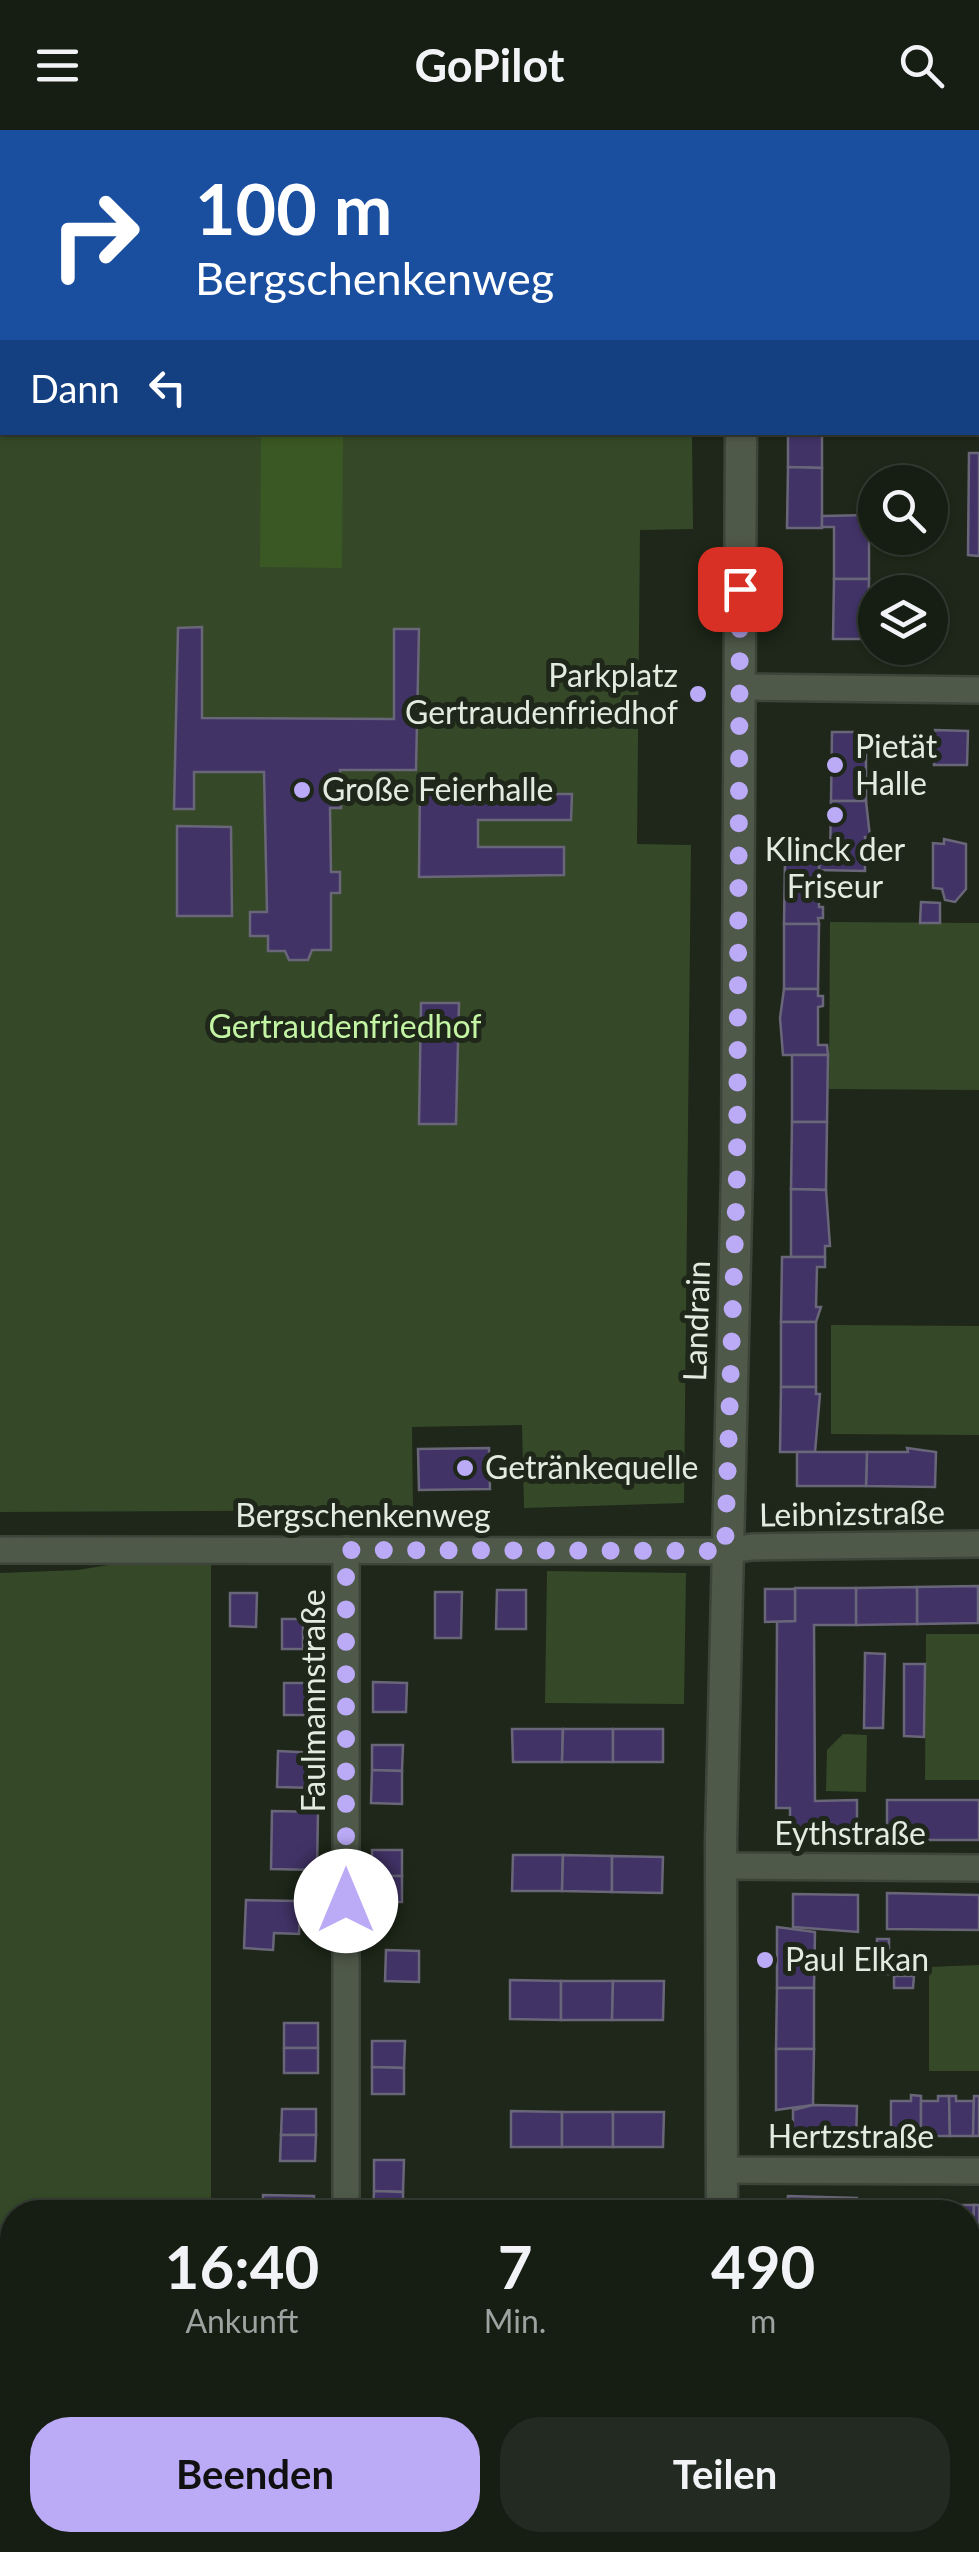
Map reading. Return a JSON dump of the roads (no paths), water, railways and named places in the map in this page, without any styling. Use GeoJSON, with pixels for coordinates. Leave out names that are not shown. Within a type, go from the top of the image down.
{"type":"FeatureCollection","features":[{"type":"Feature","properties":{"kind":"street","name":"Landrain"},"geometry":{"type":"LineString","coordinates":[[722,2200],[721,1866],[725,1551],[737,1173],[741,435]]}},
{"type":"Feature","properties":{"kind":"street"},"geometry":{"type":"LineString","coordinates":[[740,688],[979,690]]}},
{"type":"Feature","properties":{"kind":"street","name":"Leibnizstraße"},"geometry":{"type":"LineString","coordinates":[[725,1551],[752,1547],[979,1544]]}},
{"type":"Feature","properties":{"kind":"street","name":"Bergschenkenweg"},"geometry":{"type":"LineString","coordinates":[[0,1550],[725,1551]]}},
{"type":"Feature","properties":{"kind":"street","name":"Faulmannstraße"},"geometry":{"type":"LineString","coordinates":[[346,1550],[346,2200]]}},
{"type":"Feature","properties":{"kind":"street","name":"Eythstraße"},"geometry":{"type":"LineString","coordinates":[[721,1866],[979,1868]]}},
{"type":"Feature","properties":{"kind":"street","name":"Hertzstraße"},"geometry":{"type":"LineString","coordinates":[[722,2170],[979,2170]]}},
{"type":"Feature","properties":{"kind":"place","name":"Parkplatz Gertraudenfriedhof"},"geometry":{"type":"Point","coordinates":[698,694]}},
{"type":"Feature","properties":{"kind":"place","name":"Pietät Halle"},"geometry":{"type":"Point","coordinates":[835,765]}},
{"type":"Feature","properties":{"kind":"place","name":"Große Feierhalle"},"geometry":{"type":"Point","coordinates":[302,790]}},
{"type":"Feature","properties":{"kind":"place","name":"Klinck der Friseur"},"geometry":{"type":"Point","coordinates":[835,815]}},
{"type":"Feature","properties":{"kind":"place","name":"Getränkequelle"},"geometry":{"type":"Point","coordinates":[465,1468]}},
{"type":"Feature","properties":{"kind":"place","name":"Paul Elkan"},"geometry":{"type":"Point","coordinates":[765,1960]}},
{"type":"Feature","properties":{"kind":"park label","name":"Gertraudenfriedhof"},"geometry":{"type":"Point","coordinates":[345,1027]}}]}
